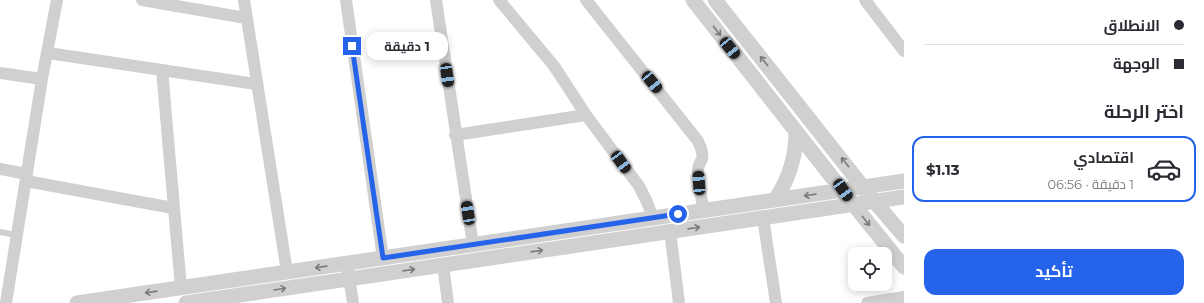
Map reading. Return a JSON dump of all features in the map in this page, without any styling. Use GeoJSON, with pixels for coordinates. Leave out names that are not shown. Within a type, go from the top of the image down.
{"type":"FeatureCollection","features":[{"type":"Feature","properties":{"kind":"street"},"geometry":{"type":"LineString","coordinates":[[6,303],[42,79],[57,0]]}},
{"type":"Feature","properties":{"kind":"street"},"geometry":{"type":"LineString","coordinates":[[142,0],[246,18]]}},
{"type":"Feature","properties":{"kind":"street"},"geometry":{"type":"LineString","coordinates":[[244,0],[286,272]]}},
{"type":"Feature","properties":{"kind":"street"},"geometry":{"type":"LineString","coordinates":[[346,0],[383,258]]}},
{"type":"Feature","properties":{"kind":"street"},"geometry":{"type":"LineString","coordinates":[[436,0],[473,244]]}},
{"type":"Feature","properties":{"kind":"street"},"geometry":{"type":"LineString","coordinates":[[500,0],[554,66],[586,115],[639,186],[653,218]]}},
{"type":"Feature","properties":{"kind":"street"},"geometry":{"type":"LineString","coordinates":[[586,0],[698,141],[702,151],[702,159],[699,163],[698,172],[704,211]]}},
{"type":"Feature","properties":{"kind":"street"},"geometry":{"type":"LineString","coordinates":[[693,0],[904,267]]}},
{"type":"Feature","properties":{"kind":"street"},"geometry":{"type":"LineString","coordinates":[[715,0],[874,201],[904,236]]}},
{"type":"Feature","properties":{"kind":"street"},"geometry":{"type":"LineString","coordinates":[[865,0],[904,51]]}},
{"type":"Feature","properties":{"kind":"street"},"geometry":{"type":"LineString","coordinates":[[48,53],[256,84]]}},
{"type":"Feature","properties":{"kind":"street"},"geometry":{"type":"LineString","coordinates":[[162,70],[181,288]]}},
{"type":"Feature","properties":{"kind":"street"},"geometry":{"type":"LineString","coordinates":[[0,73],[42,79]]}},
{"type":"Feature","properties":{"kind":"street"},"geometry":{"type":"LineString","coordinates":[[456,135],[586,115]]}},
{"type":"Feature","properties":{"kind":"street"},"geometry":{"type":"LineString","coordinates":[[775,200],[782,190],[792,168],[795,156],[796,132]]}},
{"type":"Feature","properties":{"kind":"street"},"geometry":{"type":"LineString","coordinates":[[0,169],[26,177],[173,208]]}},
{"type":"Feature","properties":{"kind":"street"},"geometry":{"type":"LineString","coordinates":[[77,303],[904,181]]}},
{"type":"Feature","properties":{"kind":"street"},"geometry":{"type":"LineString","coordinates":[[186,303],[250,298],[350,279],[904,197]]}},
{"type":"Feature","properties":{"kind":"street"},"geometry":{"type":"LineString","coordinates":[[763,218],[776,303]]}},
{"type":"Feature","properties":{"kind":"street"},"geometry":{"type":"LineString","coordinates":[[670,231],[679,303]]}},
{"type":"Feature","properties":{"kind":"street"},"geometry":{"type":"LineString","coordinates":[[347,263],[353,303]]}},
{"type":"Feature","properties":{"kind":"street"},"geometry":{"type":"LineString","coordinates":[[443,265],[448,303]]}},
{"type":"Feature","properties":{"kind":"street"},"geometry":{"type":"LineString","coordinates":[[867,303],[904,297]]}},
{"type":"Feature","properties":{"kind":"lane"},"geometry":{"type":"LineString","coordinates":[[0,232],[16,235]]}},
{"type":"Feature","properties":{"kind":"route"},"geometry":{"type":"LineString","coordinates":[[352,46],[383,258],[678,214]]}}]}
